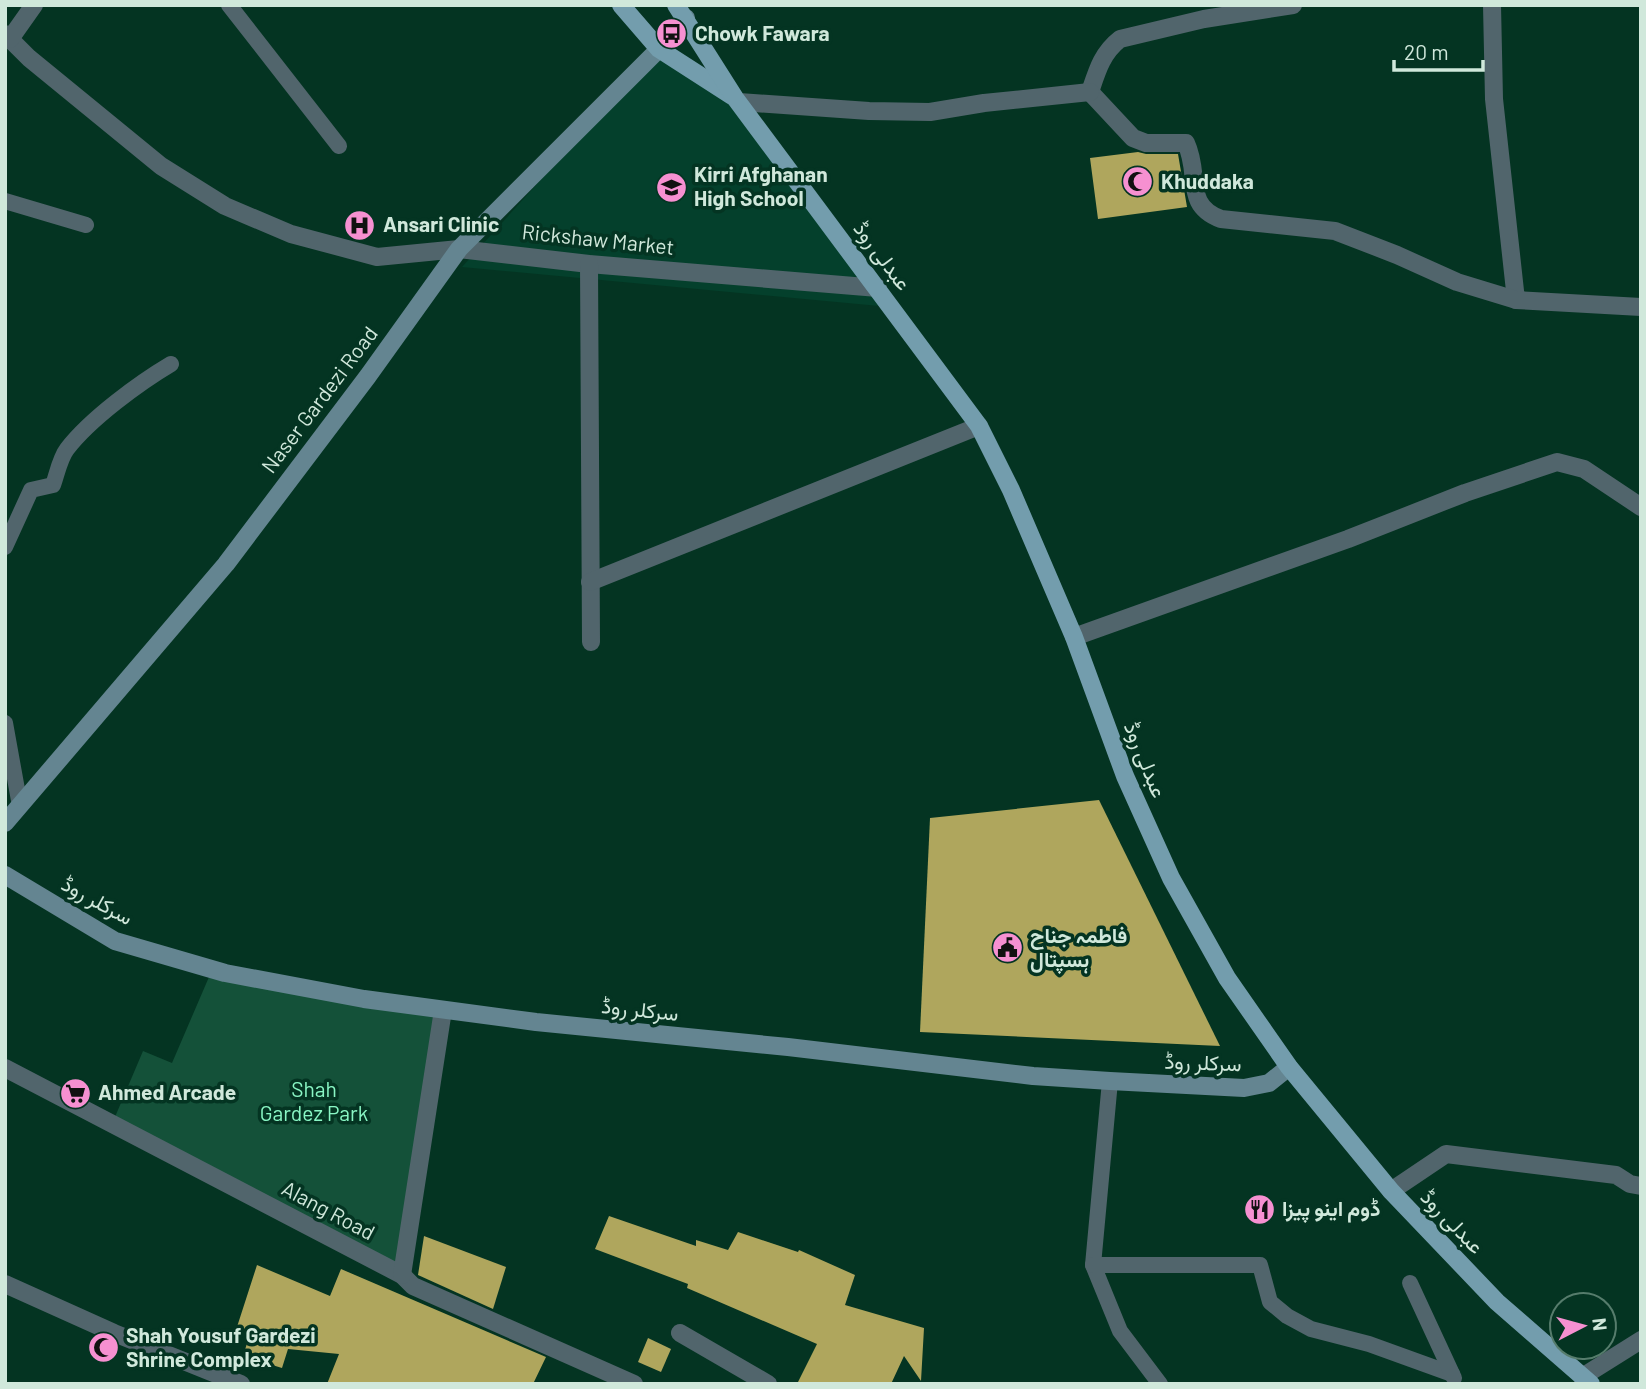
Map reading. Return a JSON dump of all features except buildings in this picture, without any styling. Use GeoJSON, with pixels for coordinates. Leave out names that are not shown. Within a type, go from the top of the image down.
{"type":"FeatureCollection","features":[{"type":"Feature","properties":{"kind":"main road","name":"عبدلی روڈ"},"geometry":{"type":"LineString","coordinates":[[621,5],[659,49],[737,100]]}},
{"type":"Feature","properties":{"kind":"main road","name":"عبدلی روڈ"},"geometry":{"type":"LineString","coordinates":[[681,12],[737,100],[979,426],[1011,490],[1074,637],[1125,776],[1171,878],[1227,978],[1289,1067],[1391,1191],[1497,1302],[1587,1380]]}},
{"type":"Feature","properties":{"kind":"main road","name":"Naser Gardezi Road"},"geometry":{"type":"LineString","coordinates":[[5,823],[226,564],[368,376],[459,248],[659,49],[681,12]]}},
{"type":"Feature","properties":{"kind":"main road","name":"سرکلر روڈ"},"geometry":{"type":"LineString","coordinates":[[5,875],[115,941],[225,973],[363,999],[536,1022],[789,1047],[1033,1076],[1244,1088],[1269,1083],[1289,1067]]}},
{"type":"Feature","properties":{"kind":"street"},"geometry":{"type":"LineString","coordinates":[[8,37],[34,5]]}},
{"type":"Feature","properties":{"kind":"street"},"geometry":{"type":"LineString","coordinates":[[1090,92],[1109,47],[1120,38],[1204,19],[1293,5]]}},
{"type":"Feature","properties":{"kind":"street"},"geometry":{"type":"LineString","coordinates":[[1492,5],[1494,99],[1516,300]]}},
{"type":"Feature","properties":{"kind":"street","name":"Rickshaw Market"},"geometry":{"type":"LineString","coordinates":[[8,37],[29,58],[161,166],[225,205],[291,234],[377,257],[459,248],[589,264],[878,288]]}},
{"type":"Feature","properties":{"kind":"street"},"geometry":{"type":"LineString","coordinates":[[737,100],[869,111],[930,112],[984,103],[1090,92]]}},
{"type":"Feature","properties":{"kind":"street"},"geometry":{"type":"LineString","coordinates":[[1090,92],[1133,138],[1146,143],[1186,143],[1192,155],[1197,200],[1203,211],[1221,219],[1335,231],[1457,282],[1516,300],[1641,307]]}},
{"type":"Feature","properties":{"kind":"street"},"geometry":{"type":"LineString","coordinates":[[589,264],[590,642]]}},
{"type":"Feature","properties":{"kind":"street"},"geometry":{"type":"LineString","coordinates":[[590,582],[979,426]]}},
{"type":"Feature","properties":{"kind":"street"},"geometry":{"type":"LineString","coordinates":[[1074,637],[1348,539],[1465,493],[1557,462],[1584,469],[1641,507]]}},
{"type":"Feature","properties":{"kind":"street"},"geometry":{"type":"LineString","coordinates":[[402,1275],[443,1010]]}},
{"type":"Feature","properties":{"kind":"street","name":"Alang Road"},"geometry":{"type":"LineString","coordinates":[[5,1068],[402,1275],[413,1286],[610,1379],[634,1384]]}},
{"type":"Feature","properties":{"kind":"street"},"geometry":{"type":"LineString","coordinates":[[1391,1191],[1446,1154],[1616,1175],[1630,1184],[1641,1186]]}},
{"type":"Feature","properties":{"kind":"street"},"geometry":{"type":"LineString","coordinates":[[5,1284],[114,1333],[241,1384]]}},
{"type":"Feature","properties":{"kind":"street"},"geometry":{"type":"LineString","coordinates":[[680,1334],[768,1384]]}},
{"type":"Feature","properties":{"kind":"street"},"geometry":{"type":"LineString","coordinates":[[1587,1380],[1641,1340]]}},
{"type":"Feature","properties":{"kind":"lane"},"geometry":{"type":"LineString","coordinates":[[229,5],[339,146]]}},
{"type":"Feature","properties":{"kind":"lane"},"geometry":{"type":"LineString","coordinates":[[5,201],[86,225]]}},
{"type":"Feature","properties":{"kind":"lane"},"geometry":{"type":"LineString","coordinates":[[5,547],[31,490],[53,485],[66,450],[144,380],[171,364]]}},
{"type":"Feature","properties":{"kind":"lane"},"geometry":{"type":"LineString","coordinates":[[5,723],[20,806]]}},
{"type":"Feature","properties":{"kind":"lane"},"geometry":{"type":"LineString","coordinates":[[1110,1081],[1093,1265],[1120,1331],[1160,1384]]}},
{"type":"Feature","properties":{"kind":"lane"},"geometry":{"type":"LineString","coordinates":[[1093,1265],[1260,1265],[1270,1302],[1287,1316],[1311,1329],[1369,1344],[1454,1379]]}},
{"type":"Feature","properties":{"kind":"lane"},"geometry":{"type":"LineString","coordinates":[[1410,1283],[1454,1379]]}},
{"type":"Feature","properties":{"kind":"shaded area","name":"Kirri Afghanan High School"},"geometry":{"type":"Polygon","coordinates":[[[659,49],[735,98],[890,307],[462,267],[659,49]]]}},
{"type":"Feature","properties":{"kind":"green space","name":"Shah Gardez Park"},"geometry":{"type":"Polygon","coordinates":[[[212,970],[443,1010],[402,1275],[112,1124],[143,1051],[172,1063],[212,970]]]}},
{"type":"Feature","properties":{"kind":"place","name":"Chowk Fawara"},"geometry":{"type":"Point","coordinates":[672,34]}},
{"type":"Feature","properties":{"kind":"place","name":"Khuddaka"},"geometry":{"type":"Point","coordinates":[1138,182]}},
{"type":"Feature","properties":{"kind":"place","name":"Kirri Afghanan High School"},"geometry":{"type":"Point","coordinates":[671,187]}},
{"type":"Feature","properties":{"kind":"place","name":"Ansari Clinic"},"geometry":{"type":"Point","coordinates":[360,225]}},
{"type":"Feature","properties":{"kind":"place","name":"فاطمہ جناح ہسپتال"},"geometry":{"type":"Point","coordinates":[1007,948]}},
{"type":"Feature","properties":{"kind":"place","name":"Ahmed Arcade"},"geometry":{"type":"Point","coordinates":[75,1093]}},
{"type":"Feature","properties":{"kind":"place","name":"ڈوم اینو پیزا"},"geometry":{"type":"Point","coordinates":[1259,1209]}},
{"type":"Feature","properties":{"kind":"place","name":"Shah Yousuf Gardezi Shrine Complex"},"geometry":{"type":"Point","coordinates":[103,1348]}}]}
